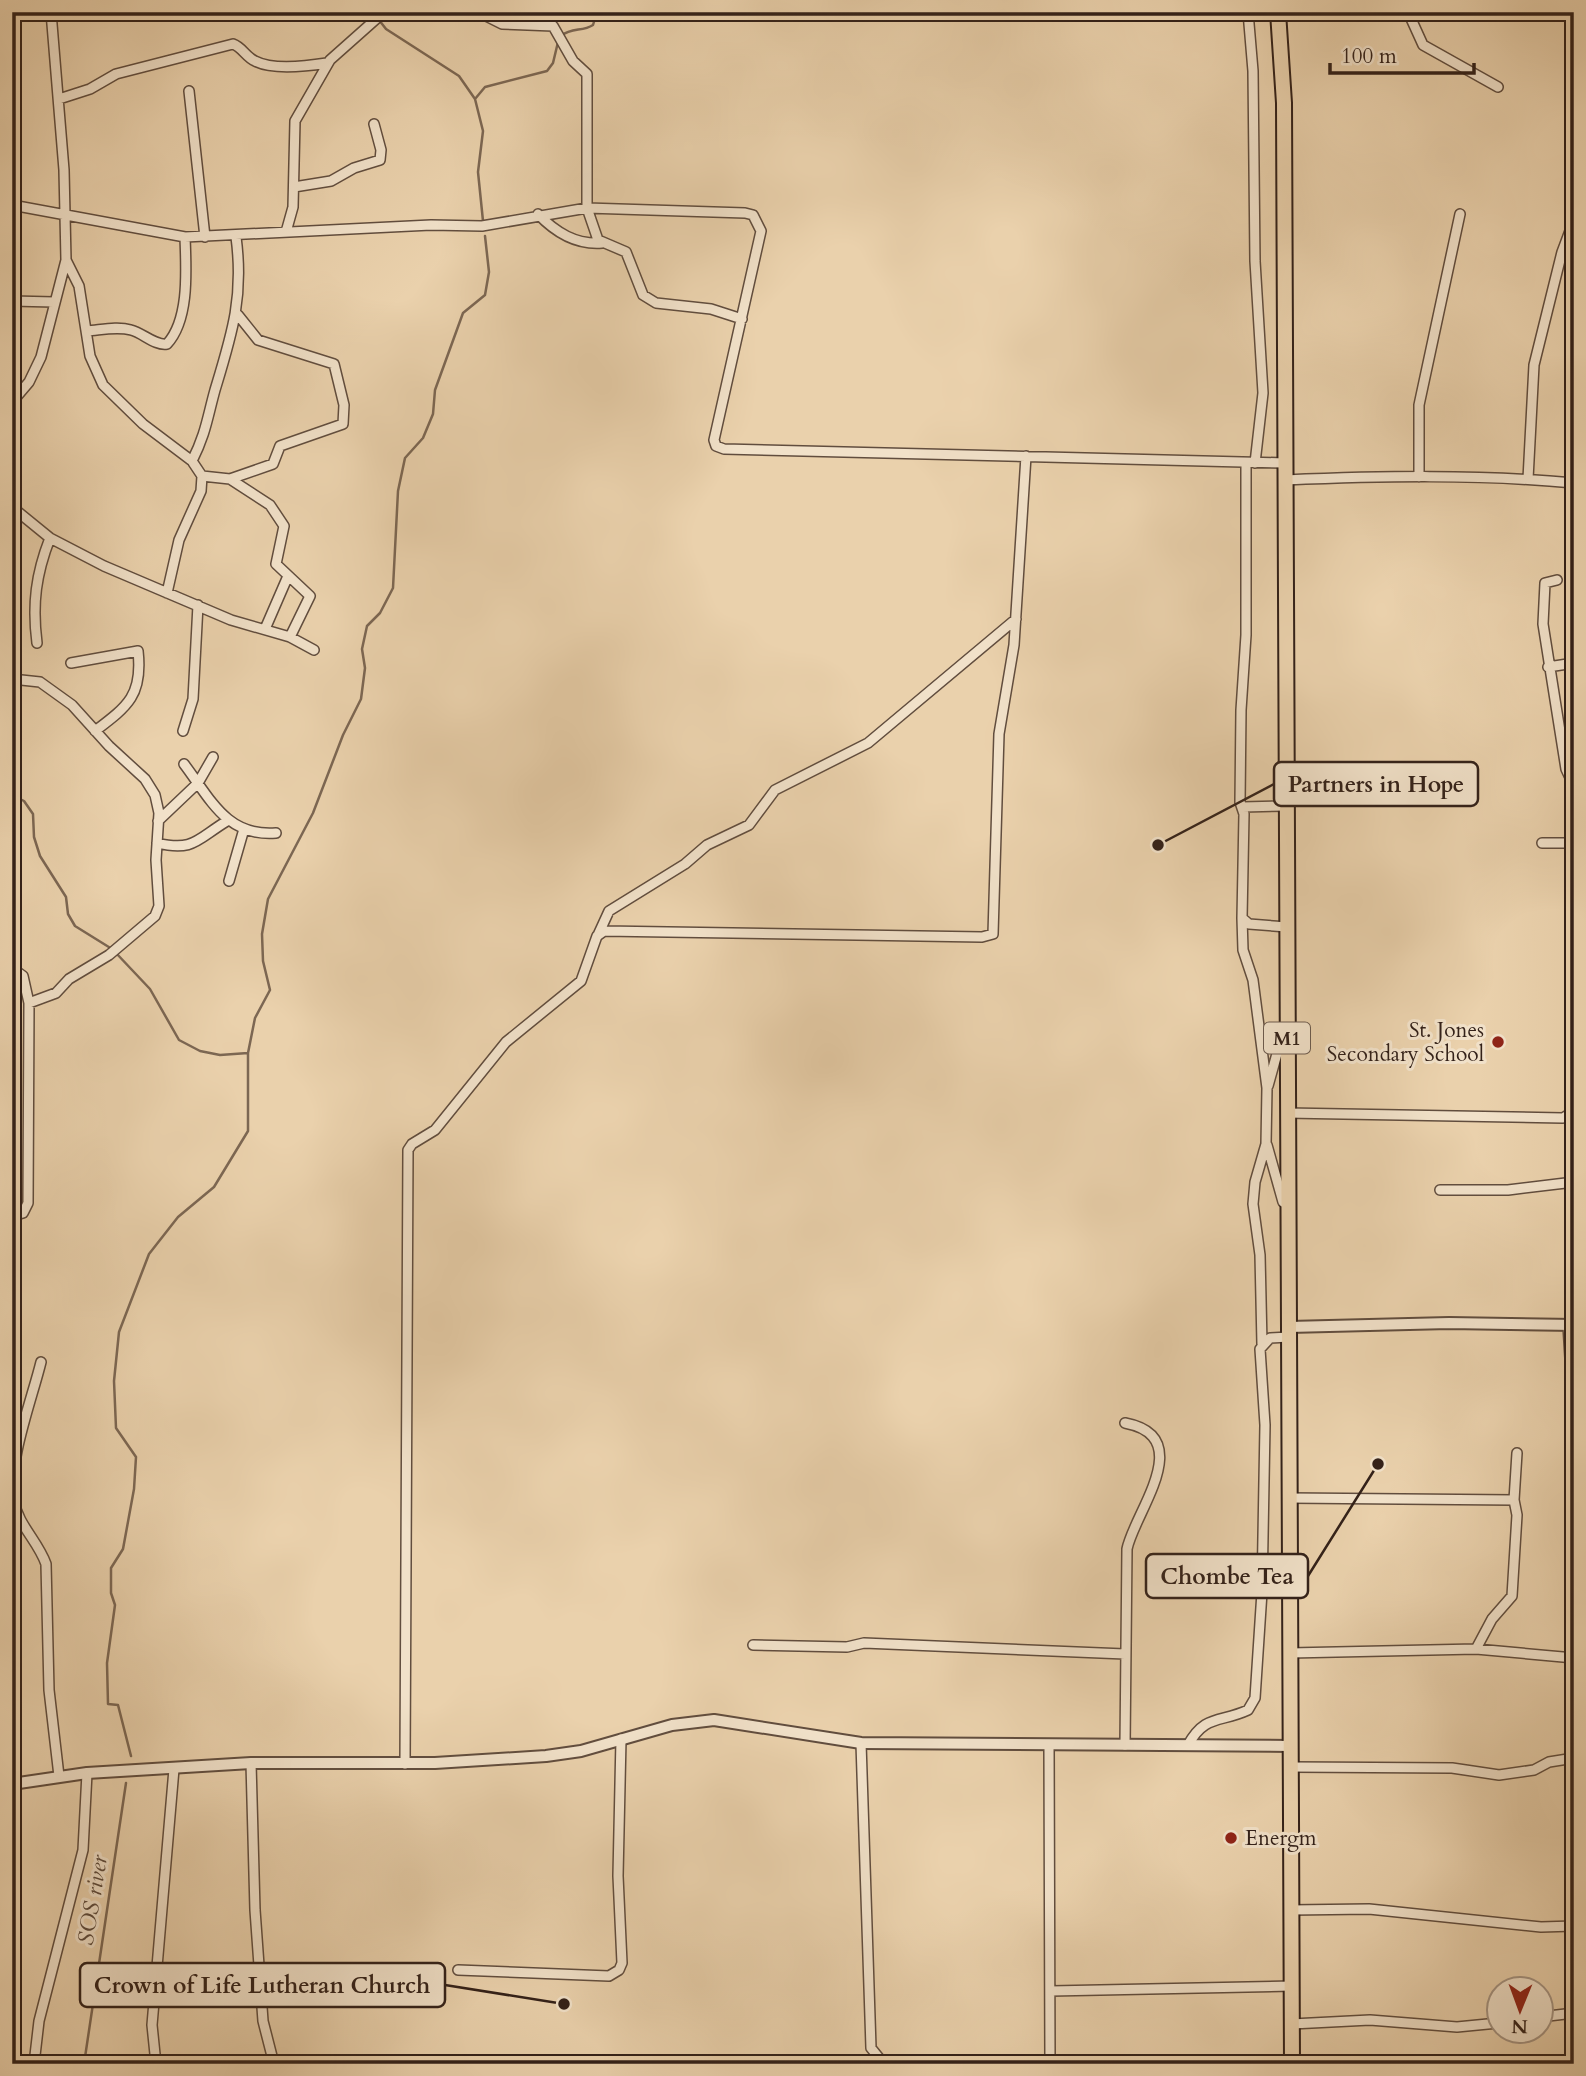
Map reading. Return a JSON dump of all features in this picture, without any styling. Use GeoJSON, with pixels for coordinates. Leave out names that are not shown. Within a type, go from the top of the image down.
{"type":"FeatureCollection","features":[{"type":"Feature","properties":{"kind":"highway","name":"M1"},"geometry":{"type":"LineString","coordinates":[[1278,12],[1284,103],[1292,2064]]}},
{"type":"Feature","properties":{"kind":"street"},"geometry":{"type":"LineString","coordinates":[[12,402],[29,382],[41,357],[66,260],[59,99],[51,12]]}},
{"type":"Feature","properties":{"kind":"street"},"geometry":{"type":"LineString","coordinates":[[286,232],[293,207],[295,121],[327,63],[384,12]]}},
{"type":"Feature","properties":{"kind":"street"},"geometry":{"type":"LineString","coordinates":[[478,12],[502,24],[546,25],[556,28],[573,61],[588,77],[587,208],[594,236],[602,243]]}},
{"type":"Feature","properties":{"kind":"street"},"geometry":{"type":"LineString","coordinates":[[546,25],[549,12]]}},
{"type":"Feature","properties":{"kind":"street"},"geometry":{"type":"LineString","coordinates":[[1188,1745],[1209,1721],[1248,1710],[1255,1698],[1262,1592],[1265,1453],[1260,1255],[1253,1203],[1255,1182],[1266,1144],[1267,1088],[1253,980],[1243,950],[1243,807],[1240,802],[1251,463],[1263,370],[1255,261],[1253,71],[1248,12]]}},
{"type":"Feature","properties":{"kind":"street"},"geometry":{"type":"LineString","coordinates":[[1408,12],[1423,45],[1498,87]]}},
{"type":"Feature","properties":{"kind":"street"},"geometry":{"type":"LineString","coordinates":[[59,99],[90,89],[116,74],[233,44],[254,61],[264,64],[304,66],[327,63]]}},
{"type":"Feature","properties":{"kind":"street"},"geometry":{"type":"LineString","coordinates":[[189,91],[205,237]]}},
{"type":"Feature","properties":{"kind":"street"},"geometry":{"type":"LineString","coordinates":[[294,187],[331,181],[354,168],[380,160],[381,150],[374,124]]}},
{"type":"Feature","properties":{"kind":"street"},"geometry":{"type":"LineString","coordinates":[[12,205],[185,237],[482,226],[538,214],[587,208],[666,209],[753,215],[761,231],[714,440],[716,446],[723,449],[1285,463]]}},
{"type":"Feature","properties":{"kind":"street"},"geometry":{"type":"LineString","coordinates":[[538,214],[570,239],[584,243],[602,243],[626,252],[643,295],[650,301],[711,309],[742,319]]}},
{"type":"Feature","properties":{"kind":"street"},"geometry":{"type":"LineString","coordinates":[[1419,477],[1419,405],[1460,214]]}},
{"type":"Feature","properties":{"kind":"street"},"geometry":{"type":"LineString","coordinates":[[1528,478],[1534,365],[1562,252],[1574,220]]}},
{"type":"Feature","properties":{"kind":"street"},"geometry":{"type":"LineString","coordinates":[[87,331],[118,328],[143,334],[159,344],[167,344],[176,328],[182,306],[185,237]]}},
{"type":"Feature","properties":{"kind":"street"},"geometry":{"type":"LineString","coordinates":[[192,461],[207,432],[237,315],[239,260],[236,237]]}},
{"type":"Feature","properties":{"kind":"street"},"geometry":{"type":"LineString","coordinates":[[66,260],[79,286],[93,366],[103,385],[143,424],[192,461],[202,476],[201,491],[179,540],[167,593]]}},
{"type":"Feature","properties":{"kind":"street"},"geometry":{"type":"LineString","coordinates":[[12,301],[54,302]]}},
{"type":"Feature","properties":{"kind":"street"},"geometry":{"type":"LineString","coordinates":[[230,479],[273,464],[280,446],[344,424],[344,405],[334,364],[258,340],[237,315]]}},
{"type":"Feature","properties":{"kind":"street"},"geometry":{"type":"LineString","coordinates":[[597,936],[604,931],[982,937],[993,934],[999,734],[1016,620],[1026,456]]}},
{"type":"Feature","properties":{"kind":"street"},"geometry":{"type":"LineString","coordinates":[[202,476],[230,479],[258,495],[278,514],[284,526],[276,564],[310,596],[290,637]]}},
{"type":"Feature","properties":{"kind":"street"},"geometry":{"type":"LineString","coordinates":[[1286,480],[1528,478],[1574,483]]}},
{"type":"Feature","properties":{"kind":"street"},"geometry":{"type":"LineString","coordinates":[[12,507],[50,538],[104,566],[231,620],[290,637],[314,650]]}},
{"type":"Feature","properties":{"kind":"street"},"geometry":{"type":"LineString","coordinates":[[37,643],[33,611],[37,572],[50,538]]}},
{"type":"Feature","properties":{"kind":"street"},"geometry":{"type":"LineString","coordinates":[[265,629],[288,576]]}},
{"type":"Feature","properties":{"kind":"street"},"geometry":{"type":"LineString","coordinates":[[1557,580],[1545,583],[1543,624],[1566,769],[1574,786]]}},
{"type":"Feature","properties":{"kind":"street"},"geometry":{"type":"LineString","coordinates":[[183,731],[193,699],[198,605]]}},
{"type":"Feature","properties":{"kind":"street"},"geometry":{"type":"LineString","coordinates":[[405,1764],[406,1158],[412,1144],[435,1130],[506,1042],[581,981],[609,911],[685,864],[707,845],[749,825],[775,790],[868,743],[1016,620]]}},
{"type":"Feature","properties":{"kind":"street"},"geometry":{"type":"LineString","coordinates":[[71,663],[138,651],[140,670],[134,692],[122,711],[95,731]]}},
{"type":"Feature","properties":{"kind":"street"},"geometry":{"type":"LineString","coordinates":[[1548,667],[1574,663]]}},
{"type":"Feature","properties":{"kind":"street"},"geometry":{"type":"LineString","coordinates":[[12,679],[40,682],[72,705],[151,787],[159,803],[159,906],[155,916],[109,955],[69,979],[56,993],[29,1003]]}},
{"type":"Feature","properties":{"kind":"street"},"geometry":{"type":"LineString","coordinates":[[159,821],[198,783],[213,757]]}},
{"type":"Feature","properties":{"kind":"street"},"geometry":{"type":"LineString","coordinates":[[184,764],[227,821],[263,834],[276,833]]}},
{"type":"Feature","properties":{"kind":"street"},"geometry":{"type":"LineString","coordinates":[[1243,807],[1286,806]]}},
{"type":"Feature","properties":{"kind":"street"},"geometry":{"type":"LineString","coordinates":[[157,843],[183,848],[193,845],[227,821]]}},
{"type":"Feature","properties":{"kind":"street"},"geometry":{"type":"LineString","coordinates":[[229,881],[244,829]]}},
{"type":"Feature","properties":{"kind":"street"},"geometry":{"type":"LineString","coordinates":[[1542,843],[1574,843]]}},
{"type":"Feature","properties":{"kind":"street"},"geometry":{"type":"LineString","coordinates":[[1242,918],[1249,924],[1287,927]]}},
{"type":"Feature","properties":{"kind":"street"},"geometry":{"type":"LineString","coordinates":[[12,968],[23,976],[29,1003],[28,1203],[23,1213],[12,1216]]}},
{"type":"Feature","properties":{"kind":"street"},"geometry":{"type":"LineString","coordinates":[[1267,1088],[1287,1016]]}},
{"type":"Feature","properties":{"kind":"street"},"geometry":{"type":"LineString","coordinates":[[1563,1118],[1574,1111]]}},
{"type":"Feature","properties":{"kind":"street"},"geometry":{"type":"LineString","coordinates":[[1287,1113],[1563,1118],[1574,1124]]}},
{"type":"Feature","properties":{"kind":"street"},"geometry":{"type":"LineString","coordinates":[[1266,1144],[1280,1184],[1288,1224]]}},
{"type":"Feature","properties":{"kind":"street"},"geometry":{"type":"LineString","coordinates":[[1440,1190],[1508,1189],[1574,1182]]}},
{"type":"Feature","properties":{"kind":"street"},"geometry":{"type":"LineString","coordinates":[[1262,1344],[1270,1338],[1289,1332],[1449,1323],[1571,1325],[1574,1424]]}},
{"type":"Feature","properties":{"kind":"street"},"geometry":{"type":"LineString","coordinates":[[41,1362],[22,1426],[13,1500],[19,1518],[41,1549],[46,1564],[49,1690],[59,1776]]}},
{"type":"Feature","properties":{"kind":"street"},"geometry":{"type":"LineString","coordinates":[[1125,1423],[1141,1426],[1154,1441],[1160,1470],[1155,1489],[1132,1527],[1127,1549],[1125,1745]]}},
{"type":"Feature","properties":{"kind":"street"},"geometry":{"type":"LineString","coordinates":[[1476,1648],[1492,1619],[1512,1596],[1517,1515],[1514,1500],[1517,1453]]}},
{"type":"Feature","properties":{"kind":"street"},"geometry":{"type":"LineString","coordinates":[[1289,1497],[1514,1500]]}},
{"type":"Feature","properties":{"kind":"street"},"geometry":{"type":"LineString","coordinates":[[753,1645],[847,1647],[864,1643],[1125,1654]]}},
{"type":"Feature","properties":{"kind":"street"},"geometry":{"type":"LineString","coordinates":[[1290,1653],[1476,1648],[1574,1658]]}},
{"type":"Feature","properties":{"kind":"street"},"geometry":{"type":"LineString","coordinates":[[12,1784],[87,1773],[251,1763],[405,1764],[546,1756],[581,1751],[672,1725],[714,1720],[861,1743],[1292,1746]]}},
{"type":"Feature","properties":{"kind":"street"},"geometry":{"type":"LineString","coordinates":[[458,1970],[609,1976],[619,1970],[622,1962],[618,1876],[621,1739]]}},
{"type":"Feature","properties":{"kind":"street"},"geometry":{"type":"LineString","coordinates":[[861,1743],[871,2048],[884,2064]]}},
{"type":"Feature","properties":{"kind":"street"},"geometry":{"type":"LineString","coordinates":[[1049,1745],[1050,2064]]}},
{"type":"Feature","properties":{"kind":"street"},"geometry":{"type":"LineString","coordinates":[[1292,1767],[1452,1768],[1499,1775],[1574,1758]]}},
{"type":"Feature","properties":{"kind":"street"},"geometry":{"type":"LineString","coordinates":[[251,1763],[262,2007],[266,2040],[274,2064]]}},
{"type":"Feature","properties":{"kind":"street"},"geometry":{"type":"LineString","coordinates":[[156,2064],[152,2025],[174,1769]]}},
{"type":"Feature","properties":{"kind":"street"},"geometry":{"type":"LineString","coordinates":[[34,2064],[39,2021],[83,1850],[87,1773]]}},
{"type":"Feature","properties":{"kind":"street"},"geometry":{"type":"LineString","coordinates":[[1291,1910],[1369,1909],[1541,1927],[1574,1926]]}},
{"type":"Feature","properties":{"kind":"street"},"geometry":{"type":"LineString","coordinates":[[1051,1991],[1292,1986]]}},
{"type":"Feature","properties":{"kind":"street"},"geometry":{"type":"LineString","coordinates":[[1554,2015],[1574,2013]]}},
{"type":"Feature","properties":{"kind":"street"},"geometry":{"type":"LineString","coordinates":[[1292,2024],[1370,2020],[1458,2027],[1484,2024]]}},
{"type":"Feature","properties":{"kind":"waterway"},"geometry":{"type":"LineString","coordinates":[[561,36],[569,31],[593,25],[597,12]]}},
{"type":"Feature","properties":{"kind":"waterway"},"geometry":{"type":"LineString","coordinates":[[379,20],[386,29],[459,76],[475,99],[483,131],[478,172],[483,221]]}},
{"type":"Feature","properties":{"kind":"waterway"},"geometry":{"type":"LineString","coordinates":[[475,99],[485,87],[547,71],[553,63],[558,42]]}},
{"type":"Feature","properties":{"kind":"waterway"},"geometry":{"type":"LineString","coordinates":[[131,1756],[118,1705],[108,1704],[107,1663],[115,1605],[111,1593],[111,1568],[123,1549],[134,1489],[136,1457],[116,1428],[114,1381],[119,1332],[149,1254],[178,1217],[214,1187],[248,1131],[248,1053],[255,1018],[270,990],[263,961],[262,934],[268,899],[313,813],[343,735],[361,699],[365,668],[362,649],[367,626],[380,613],[393,588],[398,491],[405,458],[423,438],[433,414],[435,390],[463,313],[485,295],[489,272],[485,236]]}},
{"type":"Feature","properties":{"kind":"waterway"},"geometry":{"type":"LineString","coordinates":[[12,795],[24,801],[33,814],[34,837],[40,856],[66,897],[68,914],[75,926],[112,949]]}},
{"type":"Feature","properties":{"kind":"waterway"},"geometry":{"type":"LineString","coordinates":[[116,953],[150,989],[179,1040],[200,1051],[220,1055],[248,1053]]}},
{"type":"Feature","properties":{"kind":"waterway","name":"SOS river"},"geometry":{"type":"LineString","coordinates":[[84,2064],[126,1783]]}},
{"type":"Feature","properties":{"kind":"place","name":"Partners in Hope"},"geometry":{"type":"Point","coordinates":[1158,845]}},
{"type":"Feature","properties":{"kind":"place","name":"St. Jones Secondary School"},"geometry":{"type":"Point","coordinates":[1498,1042]}},
{"type":"Feature","properties":{"kind":"place","name":"Chombe Tea"},"geometry":{"type":"Point","coordinates":[1378,1464]}},
{"type":"Feature","properties":{"kind":"place","name":"Energm"},"geometry":{"type":"Point","coordinates":[1231,1838]}},
{"type":"Feature","properties":{"kind":"place","name":"Crown of Life Lutheran Church"},"geometry":{"type":"Point","coordinates":[564,2004]}}]}
